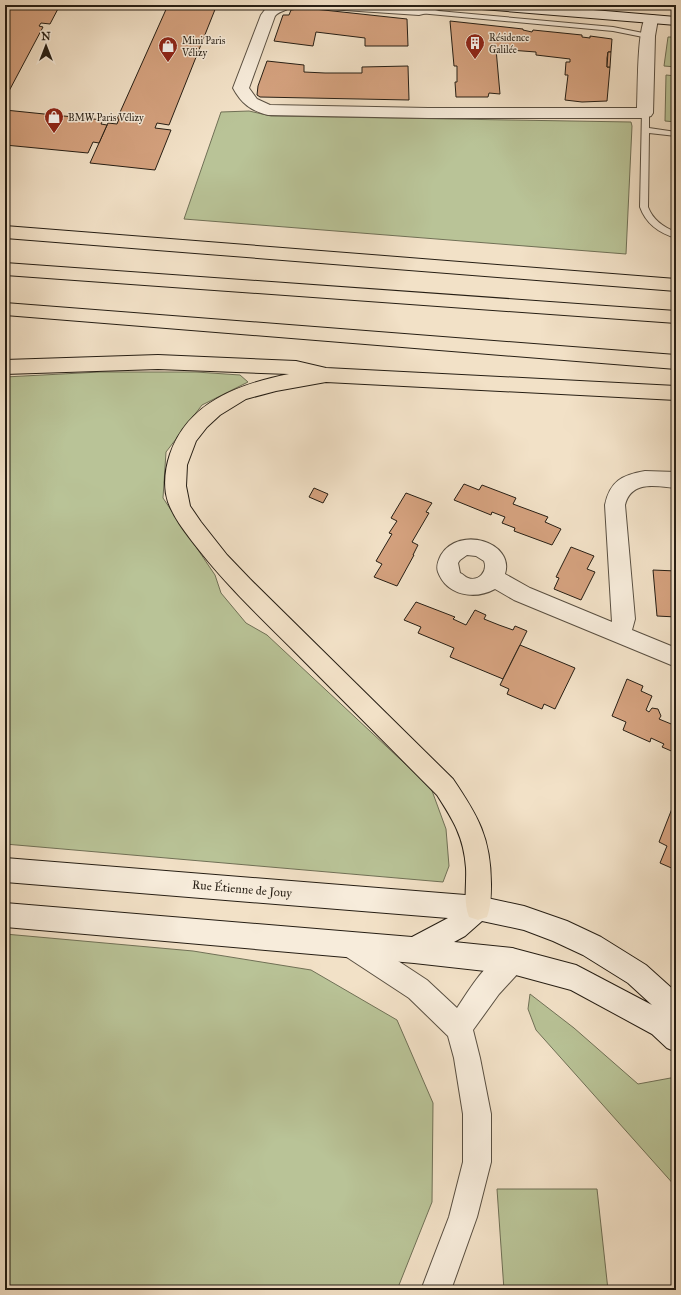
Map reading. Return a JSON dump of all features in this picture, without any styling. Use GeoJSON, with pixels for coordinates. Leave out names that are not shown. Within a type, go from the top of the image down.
{"type":"FeatureCollection","features":[{"type":"Feature","properties":{"kind":"highway"},"geometry":{"type":"LineString","coordinates":[[5,219],[86,231],[115,240]]}},
{"type":"Feature","properties":{"kind":"highway"},"geometry":{"type":"LineString","coordinates":[[5,232],[676,285]]}},
{"type":"Feature","properties":{"kind":"highway"},"geometry":{"type":"LineString","coordinates":[[5,269],[676,317]]}},
{"type":"Feature","properties":{"kind":"highway"},"geometry":{"type":"LineString","coordinates":[[5,309],[676,362]]}},
{"type":"Feature","properties":{"kind":"highway"},"geometry":{"type":"LineString","coordinates":[[9,366],[158,362],[296,368],[326,375],[676,393]]}},
{"type":"Feature","properties":{"kind":"highway"},"geometry":{"type":"LineString","coordinates":[[326,375],[265,386],[245,393],[228,400],[203,419],[184,444],[179,458],[176,490],[180,505],[188,520],[210,550],[244,586],[445,787],[464,816],[475,842],[478,860],[478,908]]}},
{"type":"Feature","properties":{"kind":"street"},"geometry":{"type":"LineString","coordinates":[[286,5],[272,10],[268,15],[241,88],[246,98],[255,105],[268,110],[428,113],[645,113],[648,36],[651,12]]}},
{"type":"Feature","properties":{"kind":"street"},"geometry":{"type":"LineString","coordinates":[[329,5],[419,11],[442,5]]}},
{"type":"Feature","properties":{"kind":"street"},"geometry":{"type":"LineString","coordinates":[[482,5],[651,12],[676,21]]}},
{"type":"Feature","properties":{"kind":"street"},"geometry":{"type":"LineString","coordinates":[[619,635],[624,619],[615,505],[618,492],[629,484],[645,478],[676,480]]}},
{"type":"Feature","properties":{"kind":"street"},"geometry":{"type":"LineString","coordinates":[[494,578],[522,594],[676,658]]}},
{"type":"Feature","properties":{"kind":"street","name":"Rue Étienne de Jouy"},"geometry":{"type":"LineString","coordinates":[[5,870],[478,908],[524,918],[558,930],[592,946],[637,974],[676,1010]]}},
{"type":"Feature","properties":{"kind":"street"},"geometry":{"type":"LineString","coordinates":[[414,950],[456,927],[478,908]]}},
{"type":"Feature","properties":{"kind":"street"},"geometry":{"type":"LineString","coordinates":[[5,915],[414,950],[512,961],[576,978],[662,1025],[676,1039]]}},
{"type":"Feature","properties":{"kind":"street"},"geometry":{"type":"LineString","coordinates":[[351,945],[418,990],[459,1028],[467,1058],[477,1114],[477,1162],[463,1217],[436,1290]]}},
{"type":"Feature","properties":{"kind":"street"},"geometry":{"type":"LineString","coordinates":[[459,1028],[487,986],[495,976],[512,961]]}},
{"type":"Feature","properties":{"kind":"lane"},"geometry":{"type":"LineString","coordinates":[[419,11],[613,29],[648,36]]}},
{"type":"Feature","properties":{"kind":"lane"},"geometry":{"type":"LineString","coordinates":[[645,113],[644,207],[646,215],[660,228],[676,235]]}},
{"type":"Feature","properties":{"kind":"lane"},"geometry":{"type":"LineString","coordinates":[[645,130],[676,134]]}},
{"type":"Feature","properties":{"kind":"green space"},"geometry":{"type":"Polygon","coordinates":[[[668,37],[676,37],[676,67],[664,66],[668,37]]]}},
{"type":"Feature","properties":{"kind":"green space"},"geometry":{"type":"Polygon","coordinates":[[[666,75],[676,76],[676,122],[665,121],[666,75]]]}},
{"type":"Feature","properties":{"kind":"green space"},"geometry":{"type":"Polygon","coordinates":[[[249,111],[271,116],[631,122],[626,254],[184,219],[221,112],[249,111]]]}},
{"type":"Feature","properties":{"kind":"green space"},"geometry":{"type":"Polygon","coordinates":[[[100,372],[196,372],[240,375],[248,382],[202,405],[166,452],[163,498],[215,575],[221,593],[246,623],[267,635],[431,788],[446,829],[449,866],[443,882],[5,844],[5,377],[100,372]]]}},
{"type":"Feature","properties":{"kind":"green space"},"geometry":{"type":"Polygon","coordinates":[[[5,934],[193,951],[311,970],[397,1020],[433,1103],[432,1202],[397,1290],[5,1290],[5,934]]]}},
{"type":"Feature","properties":{"kind":"green space"},"geometry":{"type":"Polygon","coordinates":[[[530,994],[574,1028],[638,1084],[676,1077],[676,1187],[536,1030],[528,1009],[530,994]]]}},
{"type":"Feature","properties":{"kind":"green space"},"geometry":{"type":"Polygon","coordinates":[[[497,1189],[597,1189],[608,1290],[504,1290],[497,1189]]]}},
{"type":"Feature","properties":{"kind":"building"},"geometry":{"type":"Polygon","coordinates":[[[5,5],[60,5],[50,24],[41,23],[39,26],[43,27],[9,91],[5,90],[5,5]]]}},
{"type":"Feature","properties":{"kind":"building","name":"Mini Paris Vélizy"},"geometry":{"type":"Polygon","coordinates":[[[168,5],[216,7],[169,125],[157,123],[155,128],[171,130],[155,170],[90,163],[108,123],[117,124],[119,119],[117,119],[168,5]]]}},
{"type":"Feature","properties":{"kind":"building"},"geometry":{"type":"Polygon","coordinates":[[[305,8],[407,19],[408,46],[365,46],[365,38],[316,32],[313,46],[274,41],[283,15],[289,15],[291,10],[305,8]]]}},
{"type":"Feature","properties":{"kind":"building","name":"Résidence Galilée"},"geometry":{"type":"Polygon","coordinates":[[[450,21],[523,29],[532,32],[533,30],[582,35],[582,37],[590,38],[590,36],[612,39],[611,52],[608,52],[607,58],[607,67],[610,67],[607,101],[582,102],[565,100],[568,75],[565,75],[566,62],[570,62],[570,59],[536,55],[536,52],[496,49],[500,94],[489,93],[488,97],[456,97],[455,82],[457,82],[457,66],[454,66],[450,21]]]}},
{"type":"Feature","properties":{"kind":"building"},"geometry":{"type":"Polygon","coordinates":[[[608,52],[611,52],[610,67],[607,67],[608,52]]]}},
{"type":"Feature","properties":{"kind":"building"},"geometry":{"type":"Polygon","coordinates":[[[267,61],[304,65],[304,72],[325,73],[362,73],[362,67],[408,66],[409,100],[260,97],[257,95],[258,86],[267,61]]]}},
{"type":"Feature","properties":{"kind":"building","name":"BMW Paris Vélizy"},"geometry":{"type":"Polygon","coordinates":[[[5,110],[103,120],[101,124],[107,125],[99,143],[93,142],[88,153],[5,145],[5,110]]]}},
{"type":"Feature","properties":{"kind":"building"},"geometry":{"type":"Polygon","coordinates":[[[464,484],[479,490],[482,485],[516,498],[513,504],[548,517],[545,522],[561,529],[552,545],[514,531],[515,528],[502,523],[505,517],[492,512],[491,515],[454,500],[464,484]]]}},
{"type":"Feature","properties":{"kind":"building"},"geometry":{"type":"Polygon","coordinates":[[[314,488],[328,494],[323,503],[309,497],[314,488]]]}},
{"type":"Feature","properties":{"kind":"building"},"geometry":{"type":"Polygon","coordinates":[[[406,493],[432,503],[426,512],[429,513],[412,542],[418,545],[414,555],[397,586],[374,577],[382,564],[376,561],[392,534],[389,533],[397,521],[391,518],[406,493]]]}},
{"type":"Feature","properties":{"kind":"building"},"geometry":{"type":"Polygon","coordinates":[[[571,547],[594,556],[587,569],[595,572],[581,600],[554,589],[559,578],[556,577],[571,547]]]}},
{"type":"Feature","properties":{"kind":"building"},"geometry":{"type":"Polygon","coordinates":[[[653,570],[676,571],[676,617],[657,616],[653,570]]]}},
{"type":"Feature","properties":{"kind":"building"},"geometry":{"type":"Polygon","coordinates":[[[416,602],[455,617],[453,619],[466,625],[475,610],[486,615],[484,619],[513,630],[515,626],[527,631],[503,679],[450,657],[454,648],[418,633],[421,627],[404,620],[416,602]]]}},
{"type":"Feature","properties":{"kind":"building"},"geometry":{"type":"Polygon","coordinates":[[[520,645],[575,668],[555,709],[544,704],[542,709],[507,694],[509,689],[500,685],[520,645]]]}},
{"type":"Feature","properties":{"kind":"building"},"geometry":{"type":"Polygon","coordinates":[[[627,679],[643,686],[641,691],[652,696],[646,710],[649,712],[652,708],[658,709],[661,716],[659,719],[676,726],[676,753],[662,747],[664,744],[651,738],[650,742],[623,730],[626,722],[612,716],[627,679]]]}},
{"type":"Feature","properties":{"kind":"building"},"geometry":{"type":"Polygon","coordinates":[[[673,806],[676,808],[676,870],[660,863],[667,846],[659,842],[673,806]]]}},
{"type":"Feature","properties":{"kind":"place","name":"Résidence Galilée"},"geometry":{"type":"Point","coordinates":[475,60]}},
{"type":"Feature","properties":{"kind":"place","name":"Mini Paris Vélizy"},"geometry":{"type":"Point","coordinates":[168,63]}},
{"type":"Feature","properties":{"kind":"place","name":"BMW Paris Vélizy"},"geometry":{"type":"Point","coordinates":[54,134]}}]}
